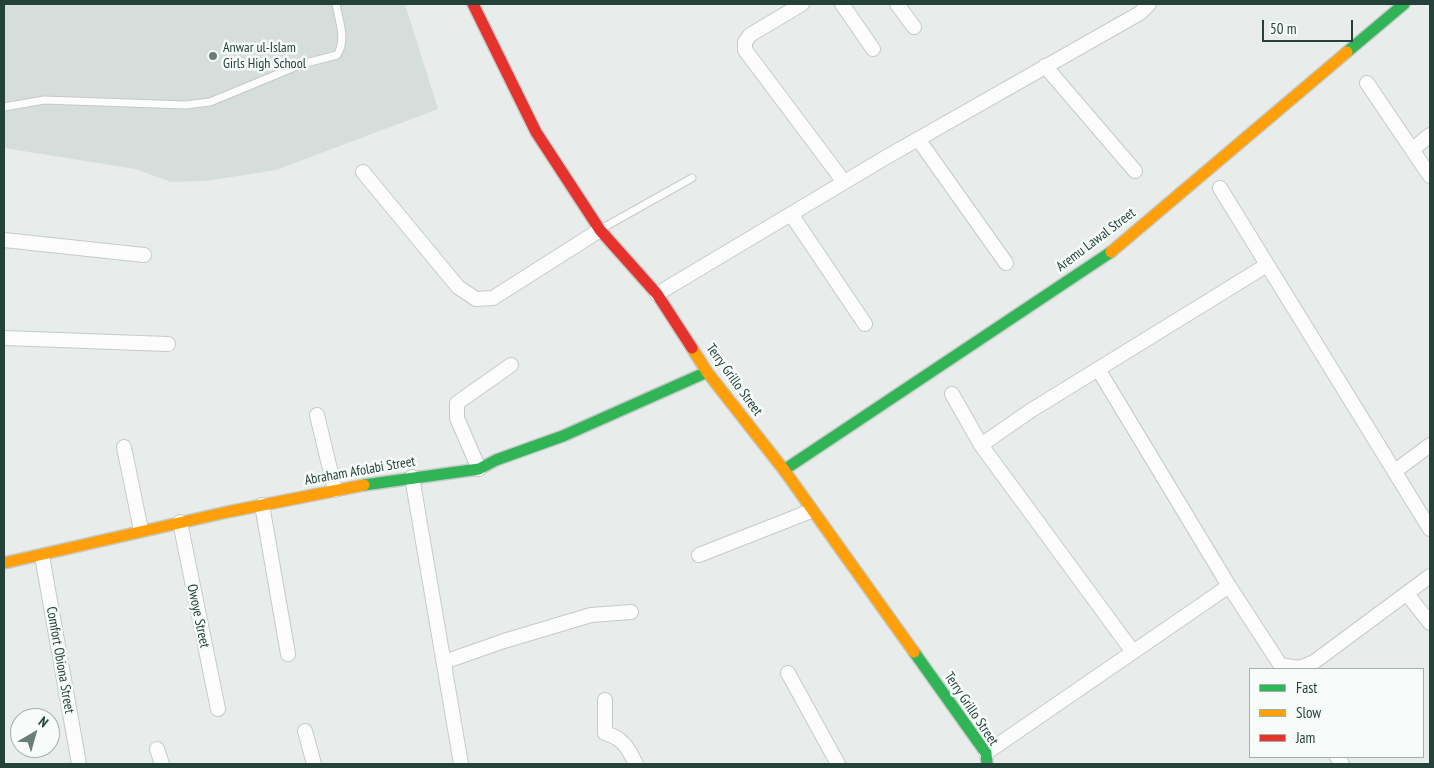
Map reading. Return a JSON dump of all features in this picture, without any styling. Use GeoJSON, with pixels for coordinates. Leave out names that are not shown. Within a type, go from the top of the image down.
{"type":"FeatureCollection","features":[{"type":"Feature","properties":{"kind":"street","name":"Terry Grillo Street"},"geometry":{"type":"LineString","coordinates":[[473,4],[536,132],[600,230],[657,294],[708,372],[784,470],[986,759]]}},
{"type":"Feature","properties":{"kind":"street"},"geometry":{"type":"LineString","coordinates":[[802,4],[750,35],[745,42],[745,50],[844,182]]}},
{"type":"Feature","properties":{"kind":"street"},"geometry":{"type":"LineString","coordinates":[[842,4],[873,49]]}},
{"type":"Feature","properties":{"kind":"street"},"geometry":{"type":"LineString","coordinates":[[897,4],[914,28]]}},
{"type":"Feature","properties":{"kind":"street"},"geometry":{"type":"LineString","coordinates":[[657,294],[918,138],[1140,13],[1149,4]]}},
{"type":"Feature","properties":{"kind":"street","name":"Aremu Lawal Street"},"geometry":{"type":"LineString","coordinates":[[784,470],[1110,253],[1404,4]]}},
{"type":"Feature","properties":{"kind":"street"},"geometry":{"type":"LineString","coordinates":[[1045,66],[1135,172]]}},
{"type":"Feature","properties":{"kind":"street"},"geometry":{"type":"LineString","coordinates":[[1368,83],[1430,176]]}},
{"type":"Feature","properties":{"kind":"street"},"geometry":{"type":"LineString","coordinates":[[1412,150],[1430,135]]}},
{"type":"Feature","properties":{"kind":"street"},"geometry":{"type":"LineString","coordinates":[[918,138],[1006,263]]}},
{"type":"Feature","properties":{"kind":"street"},"geometry":{"type":"LineString","coordinates":[[363,172],[458,287],[476,299],[493,298],[600,230]]}},
{"type":"Feature","properties":{"kind":"street"},"geometry":{"type":"LineString","coordinates":[[1220,188],[1430,529]]}},
{"type":"Feature","properties":{"kind":"street"},"geometry":{"type":"LineString","coordinates":[[790,214],[864,324]]}},
{"type":"Feature","properties":{"kind":"street"},"geometry":{"type":"LineString","coordinates":[[4,240],[144,255]]}},
{"type":"Feature","properties":{"kind":"street"},"geometry":{"type":"LineString","coordinates":[[981,445],[1098,369],[1267,265]]}},
{"type":"Feature","properties":{"kind":"street"},"geometry":{"type":"LineString","coordinates":[[4,338],[168,344]]}},
{"type":"Feature","properties":{"kind":"street"},"geometry":{"type":"LineString","coordinates":[[479,470],[457,418],[457,404],[511,366]]}},
{"type":"Feature","properties":{"kind":"street"},"geometry":{"type":"LineString","coordinates":[[1098,369],[1229,586],[1281,667],[1299,668],[1314,662],[1430,576]]}},
{"type":"Feature","properties":{"kind":"street","name":"Abraham Afolabi Street"},"geometry":{"type":"LineString","coordinates":[[4,563],[42,556],[141,530],[335,490],[412,477],[479,470],[496,460],[563,436],[708,372]]}},
{"type":"Feature","properties":{"kind":"street"},"geometry":{"type":"LineString","coordinates":[[952,394],[981,445],[1133,652]]}},
{"type":"Feature","properties":{"kind":"street"},"geometry":{"type":"LineString","coordinates":[[316,415],[335,490]]}},
{"type":"Feature","properties":{"kind":"street"},"geometry":{"type":"LineString","coordinates":[[1394,471],[1430,445]]}},
{"type":"Feature","properties":{"kind":"street"},"geometry":{"type":"LineString","coordinates":[[124,446],[141,530]]}},
{"type":"Feature","properties":{"kind":"street"},"geometry":{"type":"LineString","coordinates":[[412,477],[461,764]]}},
{"type":"Feature","properties":{"kind":"street"},"geometry":{"type":"LineString","coordinates":[[262,505],[288,654]]}},
{"type":"Feature","properties":{"kind":"street"},"geometry":{"type":"LineString","coordinates":[[698,555],[811,511]]}},
{"type":"Feature","properties":{"kind":"street","name":"Owoye Street"},"geometry":{"type":"LineString","coordinates":[[180,522],[218,710]]}},
{"type":"Feature","properties":{"kind":"street","name":"Comfort Obiona Street"},"geometry":{"type":"LineString","coordinates":[[42,556],[79,764]]}},
{"type":"Feature","properties":{"kind":"street"},"geometry":{"type":"LineString","coordinates":[[986,759],[1133,652],[1229,586]]}},
{"type":"Feature","properties":{"kind":"street"},"geometry":{"type":"LineString","coordinates":[[1408,594],[1430,623]]}},
{"type":"Feature","properties":{"kind":"street"},"geometry":{"type":"LineString","coordinates":[[444,662],[504,640],[591,615],[631,612]]}},
{"type":"Feature","properties":{"kind":"street"},"geometry":{"type":"LineString","coordinates":[[788,673],[838,764]]}},
{"type":"Feature","properties":{"kind":"street"},"geometry":{"type":"LineString","coordinates":[[605,700],[605,732],[617,736],[626,744],[636,764]]}},
{"type":"Feature","properties":{"kind":"street"},"geometry":{"type":"LineString","coordinates":[[305,731],[314,764]]}},
{"type":"Feature","properties":{"kind":"street"},"geometry":{"type":"LineString","coordinates":[[157,749],[162,764]]}},
{"type":"Feature","properties":{"kind":"lane"},"geometry":{"type":"LineString","coordinates":[[4,107],[44,100],[186,105],[210,102],[302,64],[337,55],[342,46],[343,37],[336,4]]}},
{"type":"Feature","properties":{"kind":"lane"},"geometry":{"type":"LineString","coordinates":[[600,230],[692,178]]}},
{"type":"Feature","properties":{"kind":"shaded area","name":"Anwar ul-Islam Girls High School"},"geometry":{"type":"Polygon","coordinates":[[[4,4],[405,4],[438,109],[276,170],[206,181],[171,182],[135,169],[4,148],[4,4]]]}},
{"type":"Feature","properties":{"kind":"traffic: fast"},"geometry":{"type":"LineString","coordinates":[[1347,52],[1404,4]]}},
{"type":"Feature","properties":{"kind":"traffic: fast"},"geometry":{"type":"LineString","coordinates":[[784,470],[1111,252]]}},
{"type":"Feature","properties":{"kind":"traffic: fast"},"geometry":{"type":"LineString","coordinates":[[364,485],[479,469],[496,460],[563,436],[707,372]]}},
{"type":"Feature","properties":{"kind":"traffic: fast"},"geometry":{"type":"LineString","coordinates":[[914,652],[986,753],[987,764]]}},
{"type":"Feature","properties":{"kind":"traffic: slow"},"geometry":{"type":"LineString","coordinates":[[1111,252],[1347,52]]}},
{"type":"Feature","properties":{"kind":"traffic: slow"},"geometry":{"type":"LineString","coordinates":[[692,348],[707,372],[784,470],[914,652]]}},
{"type":"Feature","properties":{"kind":"traffic: slow"},"geometry":{"type":"LineString","coordinates":[[4,563],[227,512],[364,485]]}},
{"type":"Feature","properties":{"kind":"traffic: jam"},"geometry":{"type":"LineString","coordinates":[[473,4],[536,132],[600,230],[657,294],[692,348]]}},
{"type":"Feature","properties":{"kind":"place","name":"Anwar ul-Islam Girls High School"},"geometry":{"type":"Point","coordinates":[213,56]}}]}
